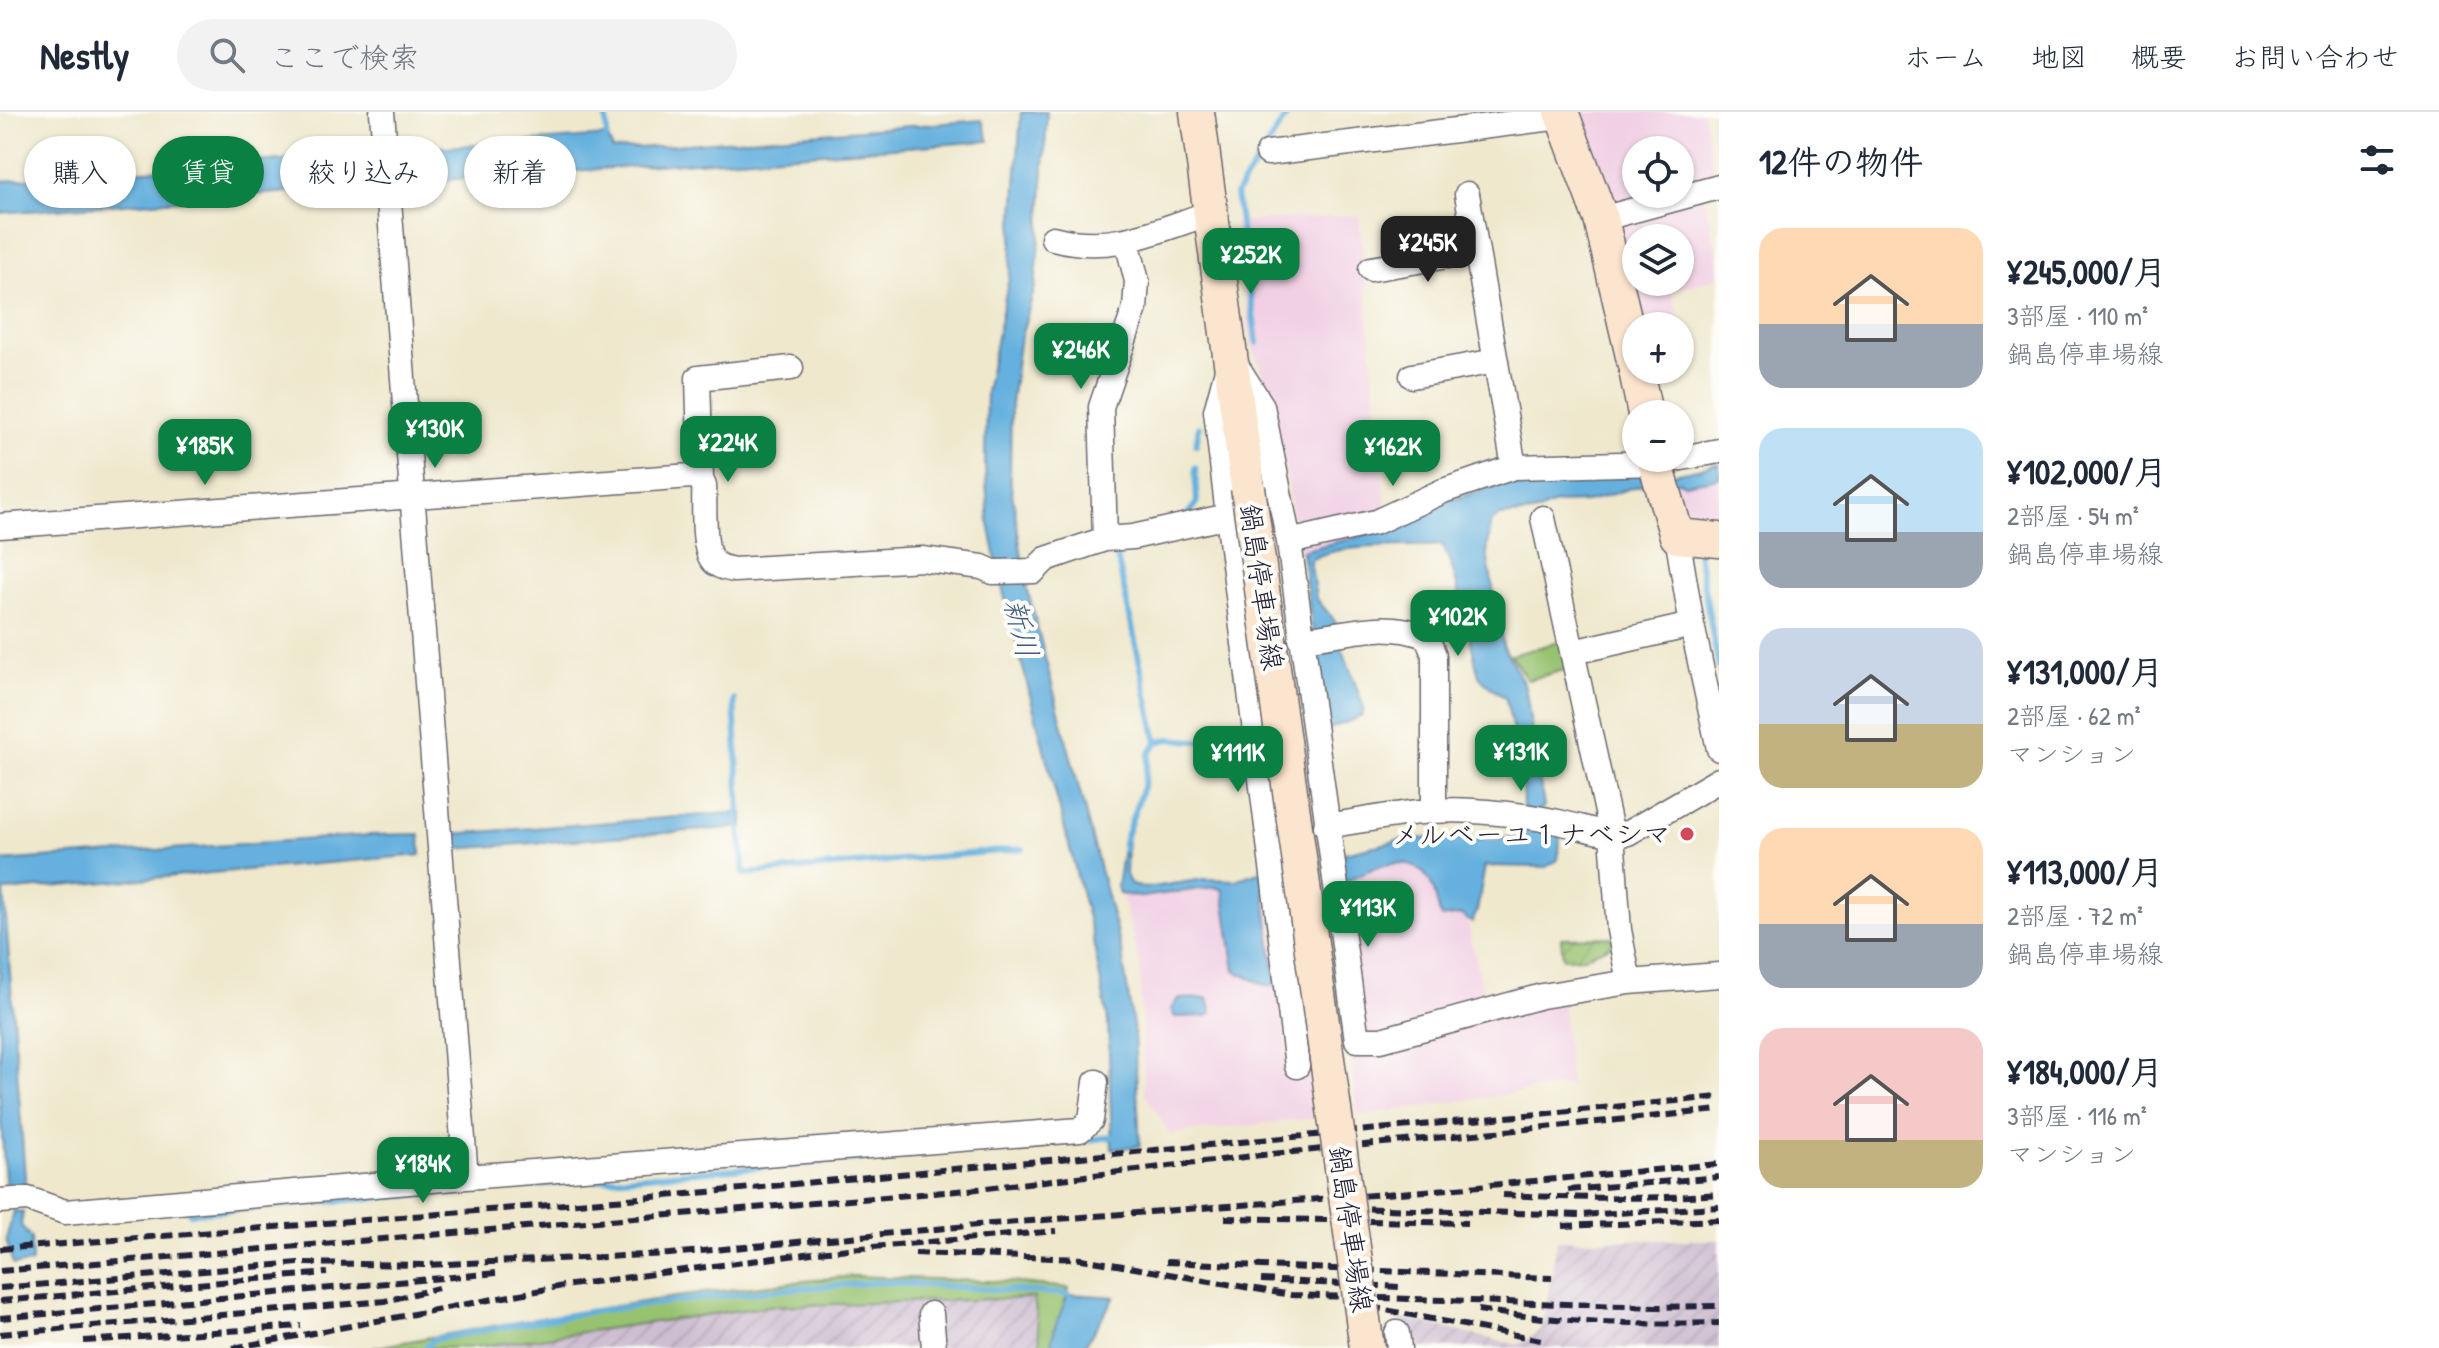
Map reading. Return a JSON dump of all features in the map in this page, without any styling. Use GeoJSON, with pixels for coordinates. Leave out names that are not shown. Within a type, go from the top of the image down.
{"type":"FeatureCollection","features":[{"type":"Feature","properties":{"kind":"main road","name":"鍋島停車場線"},"geometry":{"type":"LineString","coordinates":[[1197,112],[1367,1348]]}},
{"type":"Feature","properties":{"kind":"main road"},"geometry":{"type":"LineString","coordinates":[[1561,115],[1601,219],[1623,312]]}},
{"type":"Feature","properties":{"kind":"main road"},"geometry":{"type":"LineString","coordinates":[[1658,472],[1677,536],[1719,540]]}},
{"type":"Feature","properties":{"kind":"street"},"geometry":{"type":"LineString","coordinates":[[382,112],[466,1177]]}},
{"type":"Feature","properties":{"kind":"street"},"geometry":{"type":"LineString","coordinates":[[1400,112],[1400,137]]}},
{"type":"Feature","properties":{"kind":"street"},"geometry":{"type":"LineString","coordinates":[[1268,153],[1561,115]]}},
{"type":"Feature","properties":{"kind":"street"},"geometry":{"type":"LineString","coordinates":[[1601,219],[1719,187]]}},
{"type":"Feature","properties":{"kind":"street"},"geometry":{"type":"LineString","coordinates":[[1467,194],[1514,467]]}},
{"type":"Feature","properties":{"kind":"street"},"geometry":{"type":"LineString","coordinates":[[1053,238],[1074,244],[1098,245],[1127,241],[1210,213]]}},
{"type":"Feature","properties":{"kind":"street"},"geometry":{"type":"LineString","coordinates":[[1105,539],[1101,407],[1135,308],[1137,281],[1127,241]]}},
{"type":"Feature","properties":{"kind":"street"},"geometry":{"type":"LineString","coordinates":[[1371,269],[1477,251]]}},
{"type":"Feature","properties":{"kind":"street"},"geometry":{"type":"LineString","coordinates":[[1230,356],[1216,411],[1297,1066]]}},
{"type":"Feature","properties":{"kind":"street"},"geometry":{"type":"LineString","coordinates":[[1230,356],[1262,406],[1289,542],[1357,1040],[1381,1040],[1542,996],[1629,982],[1719,975]]}},
{"type":"Feature","properties":{"kind":"street"},"geometry":{"type":"LineString","coordinates":[[1412,376],[1496,361]]}},
{"type":"Feature","properties":{"kind":"street"},"geometry":{"type":"LineString","coordinates":[[791,368],[698,378],[701,479],[707,545],[710,558],[722,568],[734,570],[922,559],[982,567],[993,572],[1034,571],[1046,559],[1105,539],[1133,537],[1228,516]]}},
{"type":"Feature","properties":{"kind":"street"},"geometry":{"type":"LineString","coordinates":[[1694,459],[1719,451]]}},
{"type":"Feature","properties":{"kind":"street"},"geometry":{"type":"LineString","coordinates":[[1289,542],[1376,522],[1443,491],[1514,467],[1622,469]]}},
{"type":"Feature","properties":{"kind":"street"},"geometry":{"type":"LineString","coordinates":[[0,526],[691,476],[701,479]]}},
{"type":"Feature","properties":{"kind":"street"},"geometry":{"type":"LineString","coordinates":[[1543,518],[1612,835],[1619,930],[1629,982]]}},
{"type":"Feature","properties":{"kind":"street"},"geometry":{"type":"LineString","coordinates":[[1677,536],[1692,625],[1719,749]]}},
{"type":"Feature","properties":{"kind":"street"},"geometry":{"type":"LineString","coordinates":[[1573,652],[1692,625]]}},
{"type":"Feature","properties":{"kind":"street"},"geometry":{"type":"LineString","coordinates":[[1304,639],[1368,628],[1406,629],[1427,637],[1434,655],[1434,810]]}},
{"type":"Feature","properties":{"kind":"street"},"geometry":{"type":"LineString","coordinates":[[1326,826],[1434,810],[1477,811],[1568,824],[1590,832],[1612,835],[1628,833],[1719,780]]}},
{"type":"Feature","properties":{"kind":"street"},"geometry":{"type":"LineString","coordinates":[[11,1200],[65,1212],[466,1177],[1080,1130],[1091,1120],[1096,1082]]}},
{"type":"Feature","properties":{"kind":"street"},"geometry":{"type":"LineString","coordinates":[[931,1314],[934,1348]]}},
{"type":"Feature","properties":{"kind":"shaded area"},"geometry":{"type":"Polygon","coordinates":[[[1575,112],[1703,112],[1716,179],[1704,197],[1719,262],[1719,278],[1694,284],[1694,224],[1622,224],[1622,274],[1575,112]]]}},
{"type":"Feature","properties":{"kind":"shaded area"},"geometry":{"type":"Polygon","coordinates":[[[1359,215],[1388,535],[1300,556],[1274,402],[1252,346],[1234,222],[1359,215]]]}},
{"type":"Feature","properties":{"kind":"shaded area"},"geometry":{"type":"Polygon","coordinates":[[[1628,296],[1673,296],[1677,312],[1633,312],[1628,296]]]}},
{"type":"Feature","properties":{"kind":"shaded area"},"geometry":{"type":"Polygon","coordinates":[[[1719,474],[1719,527],[1687,524],[1673,479],[1719,474]]]}},
{"type":"Feature","properties":{"kind":"shaded area"},"geometry":{"type":"Polygon","coordinates":[[[1390,856],[1456,868],[1485,1001],[1561,986],[1570,1085],[1358,1116],[1349,1045],[1340,869],[1390,856]]]}},
{"type":"Feature","properties":{"kind":"shaded area"},"geometry":{"type":"Polygon","coordinates":[[[1267,881],[1288,1061],[1309,1073],[1315,1118],[1170,1134],[1144,1092],[1140,965],[1121,892],[1267,881]]]}},
{"type":"Feature","properties":{"kind":"shaded area"},"geometry":{"type":"Polygon","coordinates":[[[1557,1240],[1719,1240],[1719,1348],[1404,1348],[1400,1318],[1518,1345],[1542,1329],[1557,1240]]]}},
{"type":"Feature","properties":{"kind":"shaded area"},"geometry":{"type":"Polygon","coordinates":[[[1034,1298],[1041,1348],[468,1348],[770,1306],[1034,1298]]]}},
{"type":"Feature","properties":{"kind":"green space"},"geometry":{"type":"Polygon","coordinates":[[[1562,641],[1568,669],[1527,680],[1511,655],[1562,641]]]}},
{"type":"Feature","properties":{"kind":"green space"},"geometry":{"type":"Polygon","coordinates":[[[1615,937],[1617,943],[1585,957],[1563,958],[1561,938],[1615,937]]]}},
{"type":"Feature","properties":{"kind":"green space"},"geometry":{"type":"Polygon","coordinates":[[[854,1276],[1011,1282],[1069,1288],[1050,1348],[1041,1348],[1034,1298],[770,1306],[468,1348],[372,1348],[612,1306],[854,1276]]]}},
{"type":"Feature","properties":{"kind":"water","name":"新川"},"geometry":{"type":"Polygon","coordinates":[[[1021,112],[1047,112],[1035,287],[1019,344],[1011,403],[1010,479],[1026,584],[1122,954],[1134,1032],[1140,1146],[1112,1149],[1108,1022],[1092,934],[1001,583],[989,524],[985,467],[986,392],[1010,272],[1021,112]]]}},
{"type":"Feature","properties":{"kind":"water"},"geometry":{"type":"Polygon","coordinates":[[[982,120],[989,141],[576,171],[576,138],[607,136],[613,150],[982,120]]]}},
{"type":"Feature","properties":{"kind":"water"},"geometry":{"type":"Polygon","coordinates":[[[464,146],[464,179],[448,180],[448,147],[464,146]]]}},
{"type":"Feature","properties":{"kind":"water"},"geometry":{"type":"Polygon","coordinates":[[[280,160],[280,193],[264,194],[264,161],[280,160]]]}},
{"type":"Feature","properties":{"kind":"water"},"geometry":{"type":"Polygon","coordinates":[[[152,170],[152,202],[136,203],[136,171],[152,170]]]}},
{"type":"Feature","properties":{"kind":"water"},"geometry":{"type":"Polygon","coordinates":[[[24,179],[24,208],[69,208],[0,213],[0,181],[24,179]]]}},
{"type":"Feature","properties":{"kind":"water"},"geometry":{"type":"Polygon","coordinates":[[[1719,463],[1719,478],[1685,484],[1679,481],[1641,485],[1587,502],[1556,503],[1534,513],[1499,516],[1491,523],[1487,554],[1503,645],[1525,686],[1544,807],[1534,813],[1523,808],[1522,772],[1506,699],[1479,676],[1454,573],[1443,545],[1336,551],[1310,561],[1316,598],[1338,625],[1340,642],[1364,708],[1362,716],[1326,730],[1302,551],[1383,530],[1439,504],[1502,484],[1529,479],[1584,479],[1639,472],[1659,475],[1719,463]]]}},
{"type":"Feature","properties":{"kind":"water"},"geometry":{"type":"Polygon","coordinates":[[[743,812],[743,827],[456,849],[453,834],[743,812]]]}},
{"type":"Feature","properties":{"kind":"water"},"geometry":{"type":"Polygon","coordinates":[[[1523,825],[1551,829],[1560,838],[1558,860],[1546,867],[1485,866],[1472,923],[1462,915],[1441,918],[1429,880],[1417,868],[1407,864],[1374,868],[1344,883],[1340,854],[1409,838],[1494,840],[1512,837],[1523,825]]]}},
{"type":"Feature","properties":{"kind":"water"},"geometry":{"type":"Polygon","coordinates":[[[420,834],[421,855],[4,891],[26,1191],[6,1192],[0,1107],[0,861],[420,834]]]}},
{"type":"Feature","properties":{"kind":"water"},"geometry":{"type":"Polygon","coordinates":[[[1124,842],[1127,843],[1126,875],[1131,885],[1145,888],[1205,879],[1235,880],[1262,871],[1276,985],[1267,986],[1235,971],[1223,890],[1215,887],[1142,897],[1119,894],[1117,886],[1124,842]]]}},
{"type":"Feature","properties":{"kind":"water"},"geometry":{"type":"Polygon","coordinates":[[[1208,998],[1212,1013],[1206,1016],[1175,1017],[1171,1009],[1178,999],[1208,998]]]}},
{"type":"Feature","properties":{"kind":"water"},"geometry":{"type":"Polygon","coordinates":[[[14,1211],[23,1212],[21,1225],[31,1238],[32,1263],[13,1265],[6,1239],[14,1211]]]}},
{"type":"Feature","properties":{"kind":"water"},"geometry":{"type":"Polygon","coordinates":[[[1068,1294],[1115,1297],[1083,1348],[1050,1348],[1055,1327],[1068,1294]]]}},
{"type":"Feature","properties":{"kind":"waterway"},"geometry":{"type":"LineString","coordinates":[[604,144],[607,136],[606,112]]}},
{"type":"Feature","properties":{"kind":"waterway"},"geometry":{"type":"LineString","coordinates":[[1267,146],[1289,112]]}},
{"type":"Feature","properties":{"kind":"waterway"},"geometry":{"type":"LineString","coordinates":[[1257,343],[1236,194],[1261,155]]}},
{"type":"Feature","properties":{"kind":"waterway"},"geometry":{"type":"LineString","coordinates":[[1196,445],[1199,427]]}},
{"type":"Feature","properties":{"kind":"waterway"},"geometry":{"type":"LineString","coordinates":[[1186,516],[1197,503],[1195,468]]}},
{"type":"Feature","properties":{"kind":"waterway"},"geometry":{"type":"LineString","coordinates":[[1697,548],[1719,668]]}},
{"type":"Feature","properties":{"kind":"waterway"},"geometry":{"type":"LineString","coordinates":[[1116,552],[1157,742]]}},
{"type":"Feature","properties":{"kind":"waterway"},"geometry":{"type":"LineString","coordinates":[[734,700],[740,812],[737,820],[744,874],[1023,849]]}},
{"type":"Feature","properties":{"kind":"waterway"},"geometry":{"type":"LineString","coordinates":[[1124,850],[1144,784],[1149,754],[1157,742],[1170,739],[1244,745]]}},
{"type":"Feature","properties":{"kind":"waterway"},"geometry":{"type":"LineString","coordinates":[[1079,1141],[1119,1136]]}},
{"type":"Feature","properties":{"kind":"waterway"},"geometry":{"type":"LineString","coordinates":[[190,1213],[932,1153]]}},
{"type":"Feature","properties":{"kind":"waterway"},"geometry":{"type":"LineString","coordinates":[[425,1348],[434,1339],[594,1311],[771,1290],[884,1282],[1068,1294]]}},
{"type":"Feature","properties":{"kind":"railway"},"geometry":{"type":"LineString","coordinates":[[0,1249],[677,1195],[1719,1097]]}},
{"type":"Feature","properties":{"kind":"railway"},"geometry":{"type":"LineString","coordinates":[[0,1271],[969,1190],[1262,1155],[1719,1110]]}},
{"type":"Feature","properties":{"kind":"railway"},"geometry":{"type":"LineString","coordinates":[[0,1288],[298,1263],[424,1265],[670,1254],[978,1225],[1425,1191],[1719,1164]]}},
{"type":"Feature","properties":{"kind":"railway"},"geometry":{"type":"LineString","coordinates":[[1568,1190],[1719,1177]]}},
{"type":"Feature","properties":{"kind":"railway"},"geometry":{"type":"LineString","coordinates":[[1503,1195],[1611,1198],[1719,1194]]}},
{"type":"Feature","properties":{"kind":"railway"},"geometry":{"type":"LineString","coordinates":[[1351,1208],[1580,1215],[1719,1207]]}},
{"type":"Feature","properties":{"kind":"railway"},"geometry":{"type":"LineString","coordinates":[[1225,1218],[1467,1223]]}},
{"type":"Feature","properties":{"kind":"railway"},"geometry":{"type":"LineString","coordinates":[[1563,1226],[1719,1220]]}},
{"type":"Feature","properties":{"kind":"railway"},"geometry":{"type":"LineString","coordinates":[[233,1348],[563,1286],[827,1251],[1056,1231]]}},
{"type":"Feature","properties":{"kind":"railway"},"geometry":{"type":"LineString","coordinates":[[915,1253],[1082,1259],[1291,1295],[1655,1307],[1719,1306]]}},
{"type":"Feature","properties":{"kind":"railway"},"geometry":{"type":"LineString","coordinates":[[1166,1262],[1552,1278]]}},
{"type":"Feature","properties":{"kind":"railway"},"geometry":{"type":"LineString","coordinates":[[0,1301],[327,1273]]}},
{"type":"Feature","properties":{"kind":"railway"},"geometry":{"type":"LineString","coordinates":[[0,1318],[497,1273]]}},
{"type":"Feature","properties":{"kind":"railway"},"geometry":{"type":"LineString","coordinates":[[1261,1280],[1401,1287]]}},
{"type":"Feature","properties":{"kind":"railway"},"geometry":{"type":"LineString","coordinates":[[0,1334],[385,1301],[438,1288]]}},
{"type":"Feature","properties":{"kind":"railway"},"geometry":{"type":"LineString","coordinates":[[1370,1307],[1541,1340]]}},
{"type":"Feature","properties":{"kind":"railway"},"geometry":{"type":"LineString","coordinates":[[1478,1310],[1598,1322],[1719,1323]]}},
{"type":"Feature","properties":{"kind":"railway"},"geometry":{"type":"LineString","coordinates":[[84,1341],[301,1326]]}},
{"type":"Feature","properties":{"kind":"place","name":"メルベーユ１ナベシマ"},"geometry":{"type":"Point","coordinates":[1687,834]}}]}
